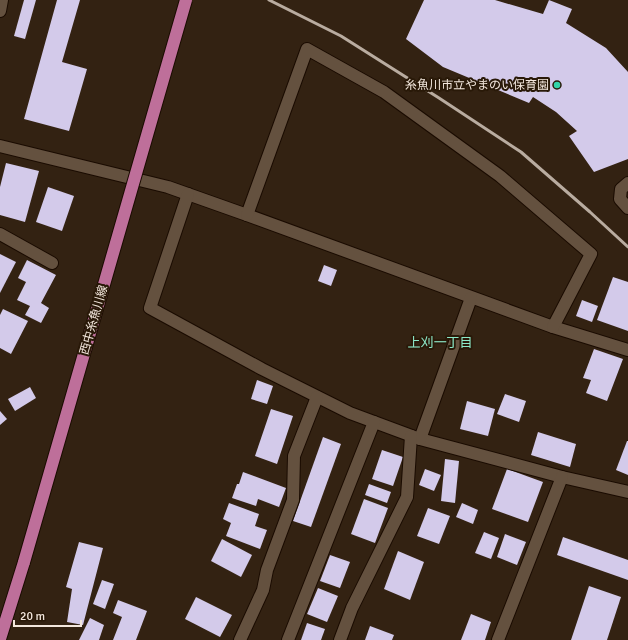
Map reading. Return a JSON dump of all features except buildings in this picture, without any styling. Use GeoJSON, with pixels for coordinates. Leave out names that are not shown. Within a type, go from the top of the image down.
{"type":"FeatureCollection","features":[{"type":"Feature","properties":{"kind":"main road","name":"西中糸魚川線"},"geometry":{"type":"LineString","coordinates":[[0,639],[24,562],[186,0]]}},
{"type":"Feature","properties":{"kind":"street"},"geometry":{"type":"LineString","coordinates":[[0,11],[2,0]]}},
{"type":"Feature","properties":{"kind":"street"},"geometry":{"type":"LineString","coordinates":[[247,215],[307,49],[384,92],[500,176],[591,254],[553,327]]}},
{"type":"Feature","properties":{"kind":"street"},"geometry":{"type":"LineString","coordinates":[[0,146],[168,187],[471,298],[553,327],[628,350]]}},
{"type":"Feature","properties":{"kind":"street"},"geometry":{"type":"LineString","coordinates":[[628,183],[621,189],[620,199],[628,208]]}},
{"type":"Feature","properties":{"kind":"street"},"geometry":{"type":"LineString","coordinates":[[188,194],[150,308],[262,369],[350,413],[415,437],[562,477],[628,492]]}},
{"type":"Feature","properties":{"kind":"street"},"geometry":{"type":"LineString","coordinates":[[0,234],[52,263]]}},
{"type":"Feature","properties":{"kind":"street"},"geometry":{"type":"LineString","coordinates":[[340,640],[352,608],[407,497],[415,437],[471,298]]}},
{"type":"Feature","properties":{"kind":"street"},"geometry":{"type":"LineString","coordinates":[[240,640],[263,590],[267,570],[293,500],[294,456],[317,397]]}},
{"type":"Feature","properties":{"kind":"street"},"geometry":{"type":"LineString","coordinates":[[288,640],[374,422]]}},
{"type":"Feature","properties":{"kind":"street"},"geometry":{"type":"LineString","coordinates":[[498,640],[562,477]]}},
{"type":"Feature","properties":{"kind":"railway"},"geometry":{"type":"LineString","coordinates":[[269,0],[341,36],[521,152],[628,247]]}},
{"type":"Feature","properties":{"kind":"place","name":"糸魚川市立やまのい保育園"},"geometry":{"type":"Point","coordinates":[557,85]}},
{"type":"Feature","properties":{"kind":"district","name":"上刈一丁目"},"geometry":{"type":"Point","coordinates":[440,343]}}]}
